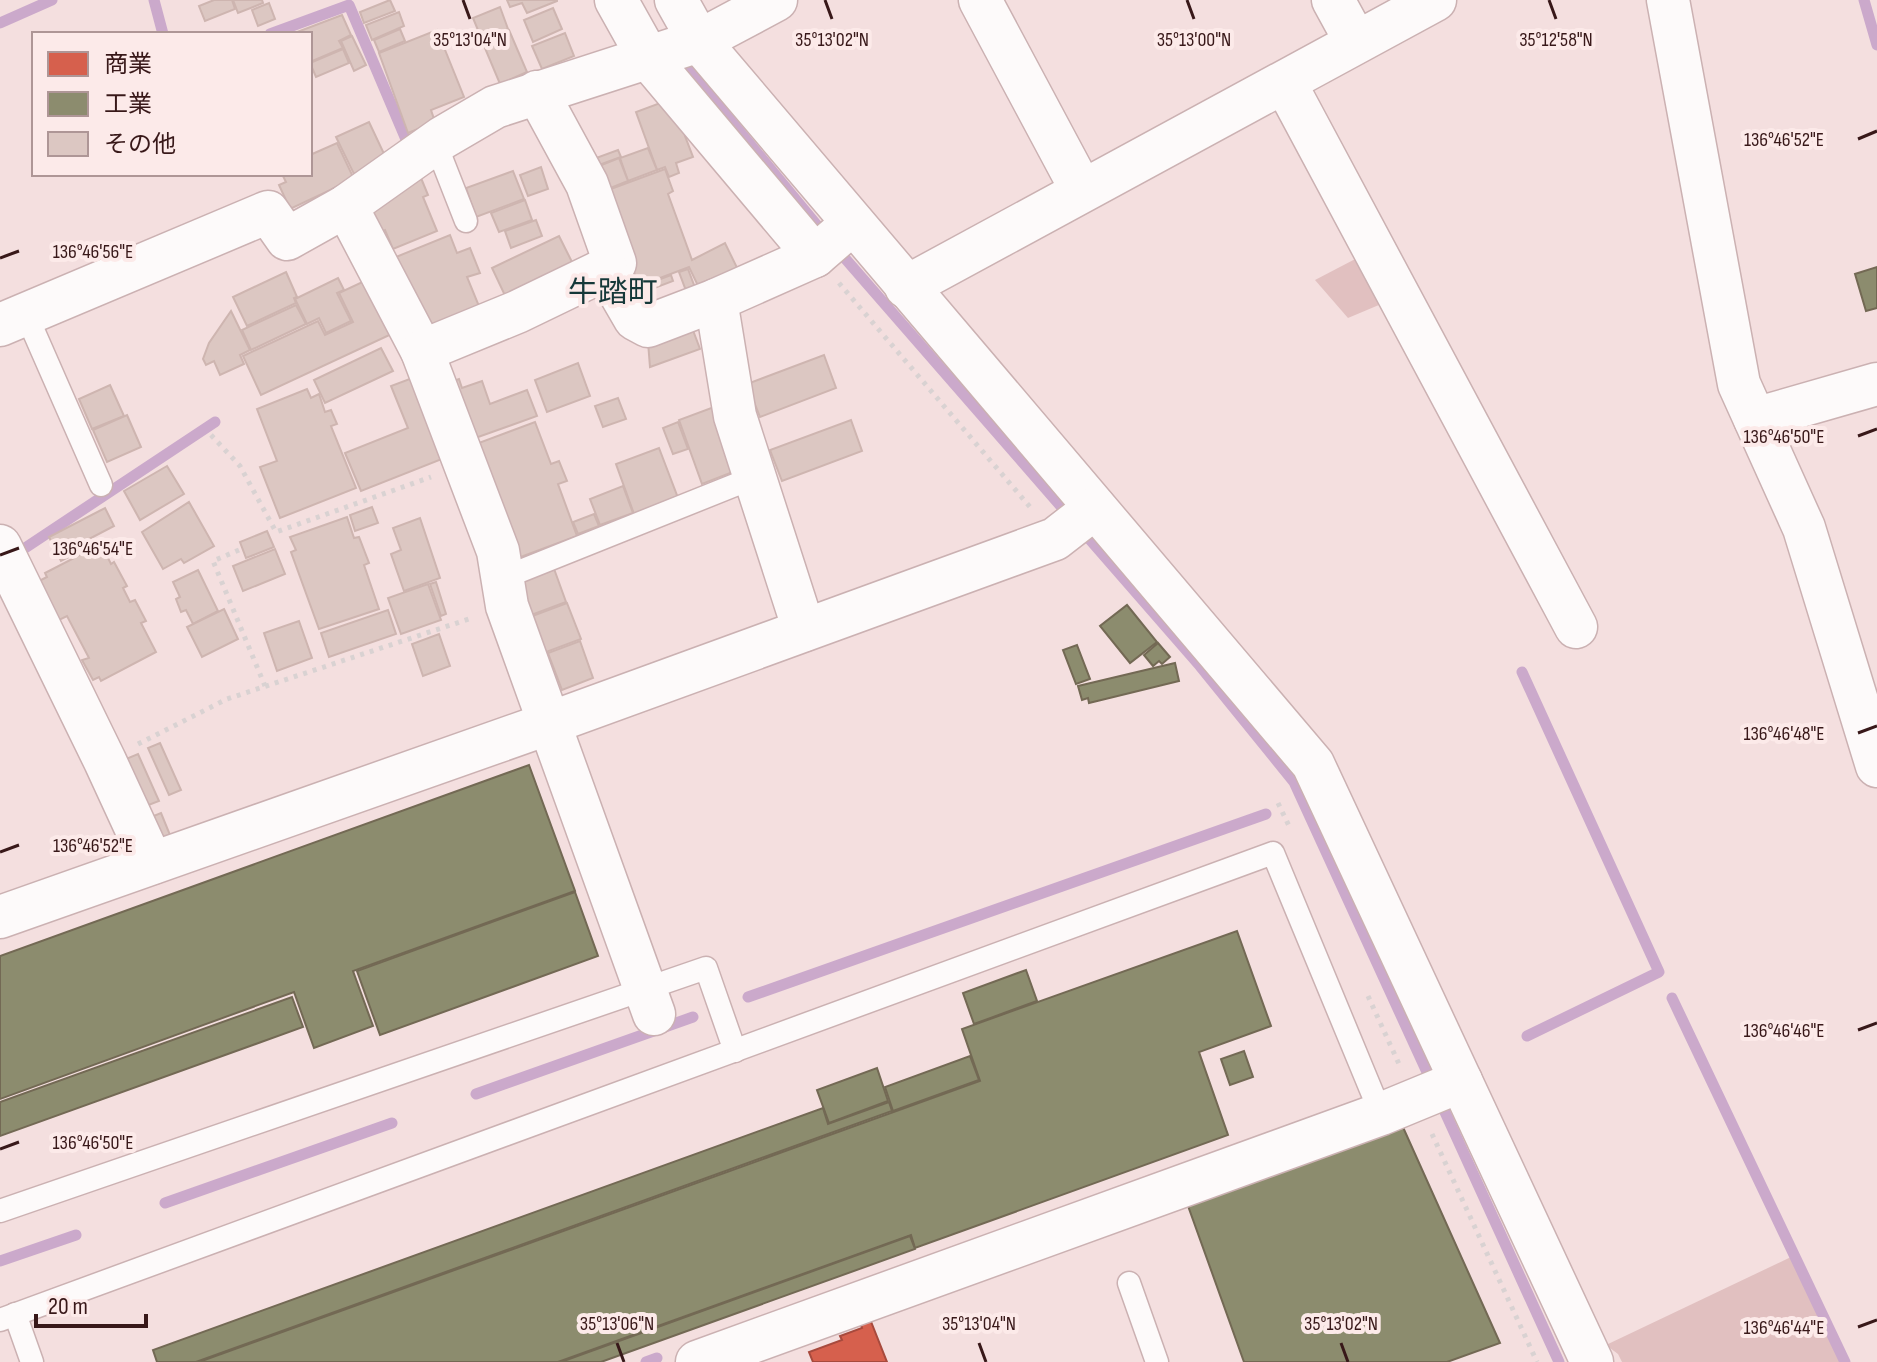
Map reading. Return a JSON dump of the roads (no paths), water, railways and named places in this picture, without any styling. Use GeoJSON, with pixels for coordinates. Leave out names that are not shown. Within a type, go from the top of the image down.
{"type":"FeatureCollection","features":[{"type":"Feature","properties":{"kind":"street"},"geometry":{"type":"LineString","coordinates":[[616,0],[673,51],[833,240],[906,287],[1073,525],[1313,764],[1444,1088],[1592,1362]]}},
{"type":"Feature","properties":{"kind":"street"},"geometry":{"type":"LineString","coordinates":[[673,51],[676,0]]}},
{"type":"Feature","properties":{"kind":"street"},"geometry":{"type":"LineString","coordinates":[[13,320],[268,212],[287,239],[346,206],[435,142],[495,107],[673,51],[776,0]]}},
{"type":"Feature","properties":{"kind":"street"},"geometry":{"type":"LineString","coordinates":[[980,0],[1081,189]]}},
{"type":"Feature","properties":{"kind":"street"},"geometry":{"type":"LineString","coordinates":[[1333,0],[1356,42]]}},
{"type":"Feature","properties":{"kind":"street"},"geometry":{"type":"LineString","coordinates":[[906,287],[1081,189],[1285,83],[1435,0]]}},
{"type":"Feature","properties":{"kind":"street"},"geometry":{"type":"LineString","coordinates":[[1668,0],[1739,384],[1804,528],[1877,766]]}},
{"type":"Feature","properties":{"kind":"street"},"geometry":{"type":"LineString","coordinates":[[1285,83],[1576,627]]}},
{"type":"Feature","properties":{"kind":"street"},"geometry":{"type":"LineString","coordinates":[[422,351],[517,312],[615,263],[587,184],[537,92]]}},
{"type":"Feature","properties":{"kind":"street"},"geometry":{"type":"LineString","coordinates":[[346,206],[422,351],[498,551],[505,592],[650,1002]]}},
{"type":"Feature","properties":{"kind":"street"},"geometry":{"type":"LineString","coordinates":[[606,269],[635,319],[648,326],[716,300],[833,240]]}},
{"type":"Feature","properties":{"kind":"street"},"geometry":{"type":"LineString","coordinates":[[716,300],[735,416],[804,630]]}},
{"type":"Feature","properties":{"kind":"street"},"geometry":{"type":"LineString","coordinates":[[1755,419],[1877,384]]}},
{"type":"Feature","properties":{"kind":"street"},"geometry":{"type":"LineString","coordinates":[[0,917],[550,723],[804,630],[1073,525]]}},
{"type":"Feature","properties":{"kind":"street"},"geometry":{"type":"LineString","coordinates":[[5,570],[105,761],[152,863]]}},
{"type":"Feature","properties":{"kind":"street"},"geometry":{"type":"LineString","coordinates":[[697,1362],[1381,1114],[1444,1088]]}},
{"type":"Feature","properties":{"kind":"lane"},"geometry":{"type":"LineString","coordinates":[[435,142],[466,221]]}},
{"type":"Feature","properties":{"kind":"lane"},"geometry":{"type":"LineString","coordinates":[[13,320],[101,485]]}},
{"type":"Feature","properties":{"kind":"lane"},"geometry":{"type":"LineString","coordinates":[[505,592],[755,477]]}},
{"type":"Feature","properties":{"kind":"lane"},"geometry":{"type":"LineString","coordinates":[[32,1362],[7,1317],[1273,853],[1381,1114]]}},
{"type":"Feature","properties":{"kind":"lane"},"geometry":{"type":"LineString","coordinates":[[0,1211],[650,1002],[706,968],[735,1051]]}},
{"type":"Feature","properties":{"kind":"lane"},"geometry":{"type":"LineString","coordinates":[[1129,1283],[1157,1362]]}},
{"type":"Feature","properties":{"kind":"waterway"},"geometry":{"type":"LineString","coordinates":[[0,23],[52,0]]}},
{"type":"Feature","properties":{"kind":"waterway"},"geometry":{"type":"LineString","coordinates":[[154,0],[162,32]]}},
{"type":"Feature","properties":{"kind":"waterway"},"geometry":{"type":"LineString","coordinates":[[1864,0],[1877,45]]}},
{"type":"Feature","properties":{"kind":"waterway"},"geometry":{"type":"LineString","coordinates":[[275,32],[349,5],[408,144]]}},
{"type":"Feature","properties":{"kind":"waterway"},"geometry":{"type":"LineString","coordinates":[[678,57],[825,235]]}},
{"type":"Feature","properties":{"kind":"waterway"},"geometry":{"type":"LineString","coordinates":[[836,248],[1200,666],[1294,782],[1432,1083]]}},
{"type":"Feature","properties":{"kind":"waterway"},"geometry":{"type":"LineString","coordinates":[[16,554],[215,422]]}},
{"type":"Feature","properties":{"kind":"waterway"},"geometry":{"type":"LineString","coordinates":[[1522,672],[1659,972],[1527,1036]]}},
{"type":"Feature","properties":{"kind":"waterway"},"geometry":{"type":"LineString","coordinates":[[748,997],[1266,814]]}},
{"type":"Feature","properties":{"kind":"waterway"},"geometry":{"type":"LineString","coordinates":[[1672,998],[1845,1362]]}},
{"type":"Feature","properties":{"kind":"waterway"},"geometry":{"type":"LineString","coordinates":[[476,1094],[693,1017]]}},
{"type":"Feature","properties":{"kind":"waterway"},"geometry":{"type":"LineString","coordinates":[[1439,1099],[1559,1362]]}},
{"type":"Feature","properties":{"kind":"waterway"},"geometry":{"type":"LineString","coordinates":[[165,1203],[392,1123]]}},
{"type":"Feature","properties":{"kind":"waterway"},"geometry":{"type":"LineString","coordinates":[[0,1261],[76,1235]]}},
{"type":"Feature","properties":{"kind":"waterway"},"geometry":{"type":"LineString","coordinates":[[646,1362],[657,1358]]}},
{"type":"Feature","properties":{"kind":"district","name":"牛踏町"},"geometry":{"type":"Point","coordinates":[613,292]}}]}
